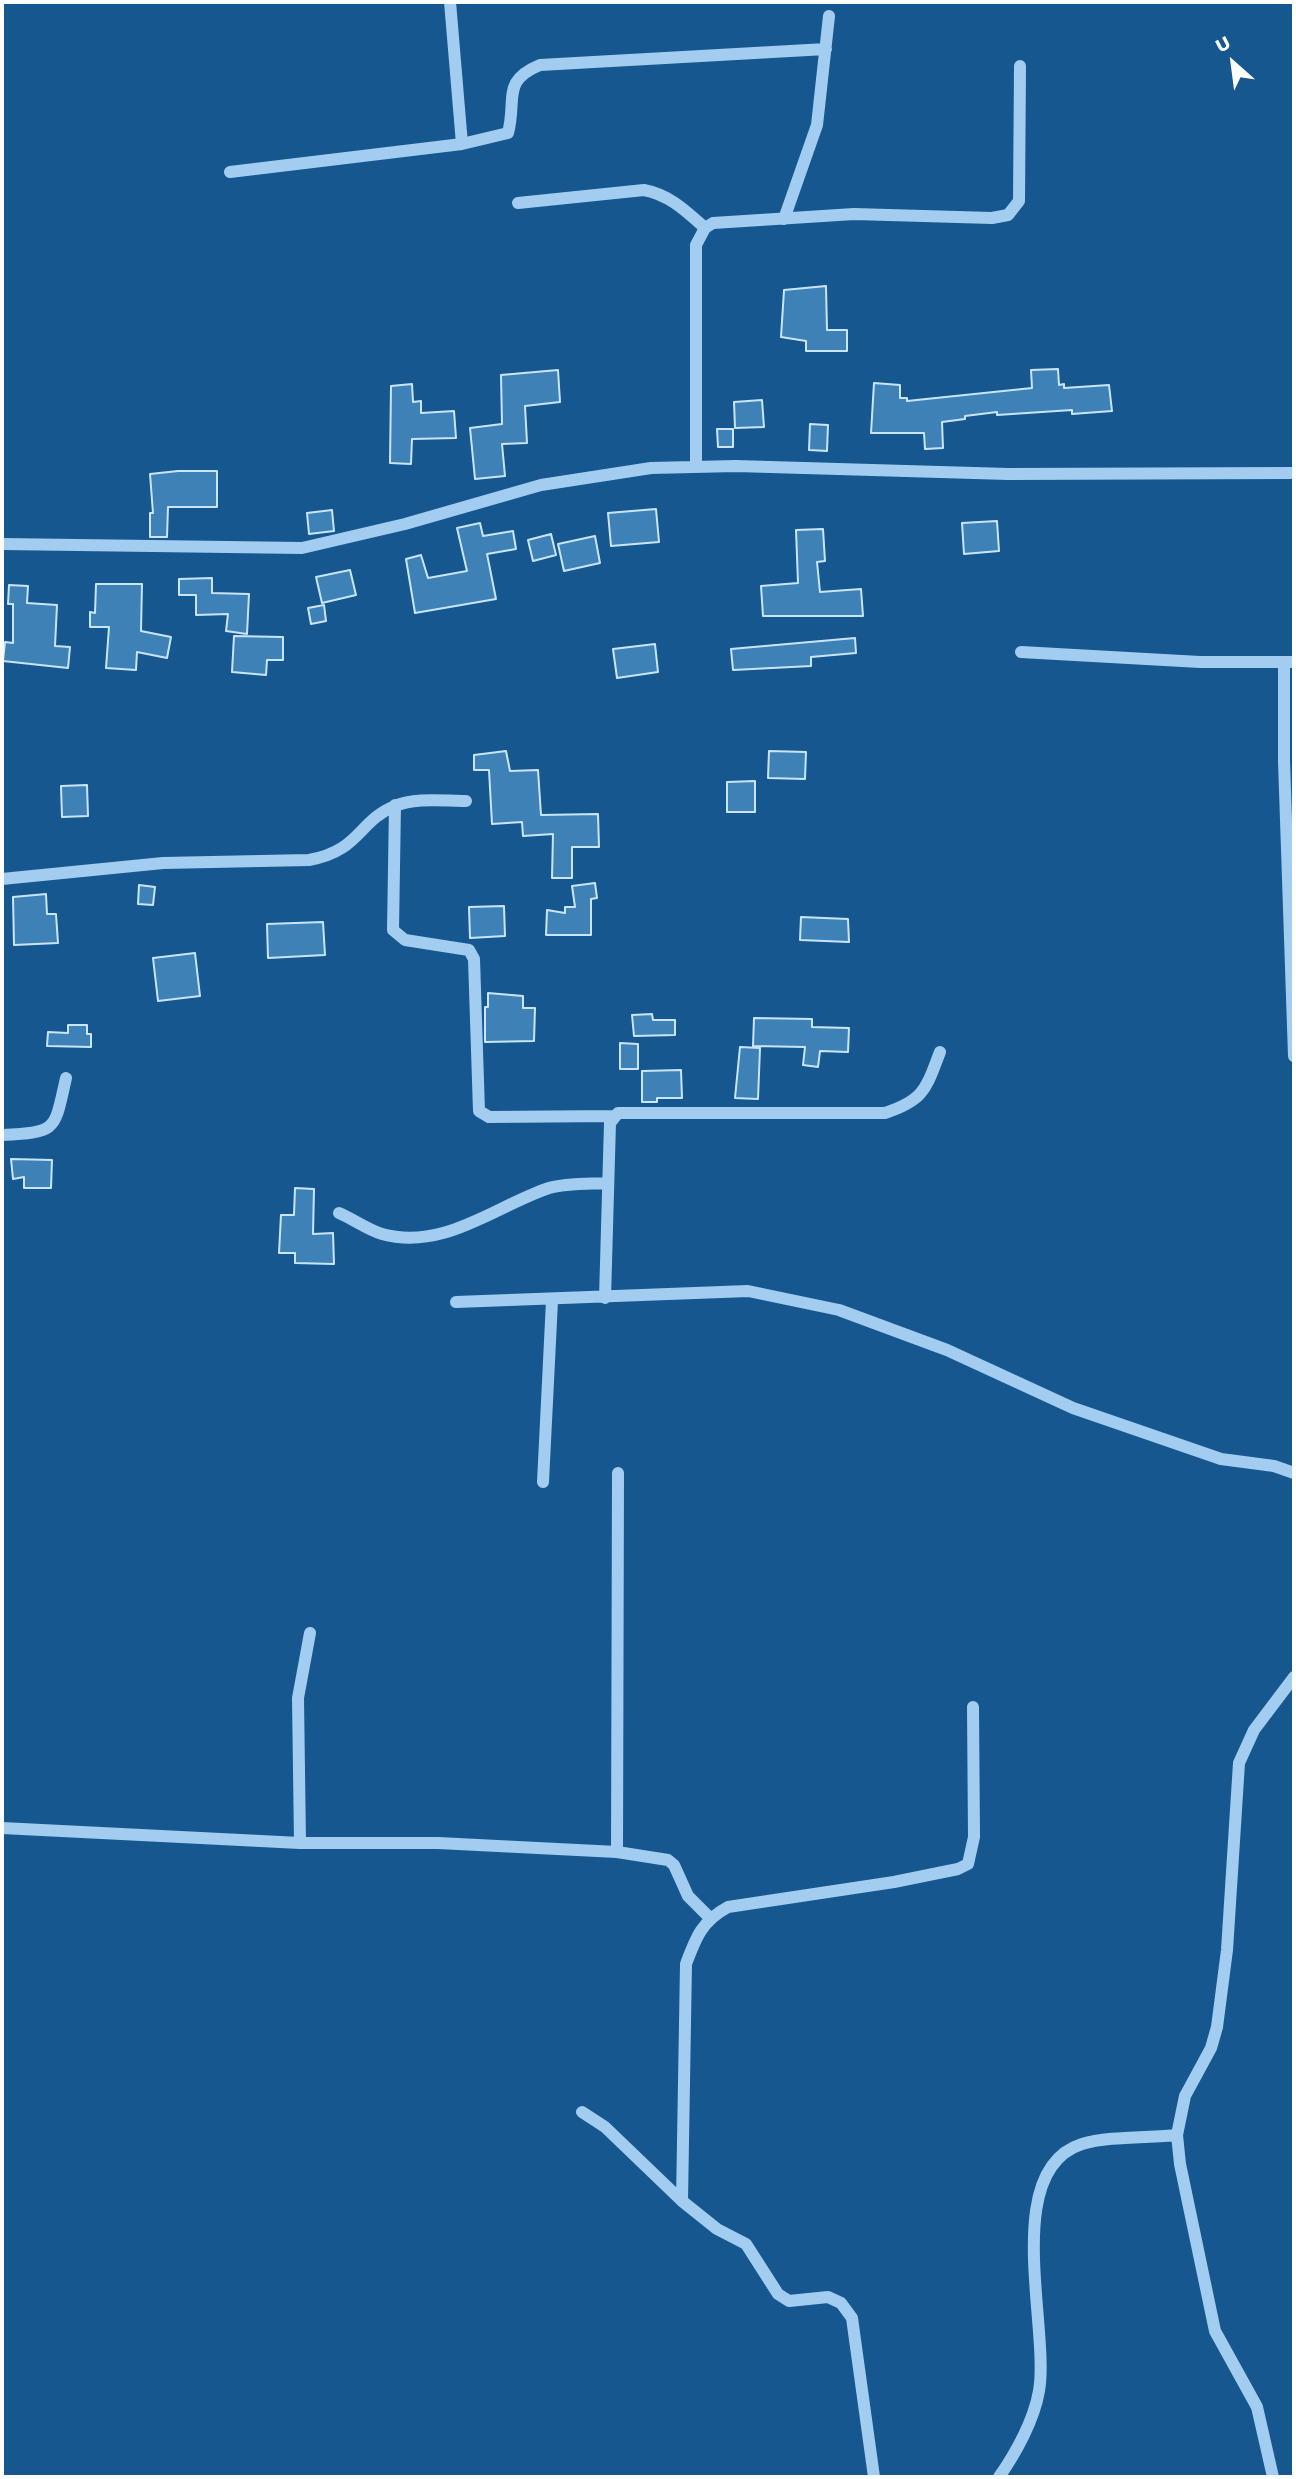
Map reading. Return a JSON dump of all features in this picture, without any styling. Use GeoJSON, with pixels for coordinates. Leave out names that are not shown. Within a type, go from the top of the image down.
{"type":"FeatureCollection","features":[{"type":"Feature","properties":{"kind":"street"},"geometry":{"type":"LineString","coordinates":[[450,2],[462,144]]}},
{"type":"Feature","properties":{"kind":"street"},"geometry":{"type":"LineString","coordinates":[[784,219],[817,125],[829,16]]}},
{"type":"Feature","properties":{"kind":"street"},"geometry":{"type":"LineString","coordinates":[[230,173],[462,144],[508,133],[515,81],[522,73],[540,65],[826,49]]}},
{"type":"Feature","properties":{"kind":"street"},"geometry":{"type":"LineString","coordinates":[[696,466],[696,245],[705,228],[713,223],[854,214],[992,218],[1008,215],[1019,201],[1020,66]]}},
{"type":"Feature","properties":{"kind":"street"},"geometry":{"type":"LineString","coordinates":[[518,203],[644,190],[660,193],[679,205],[705,228]]}},
{"type":"Feature","properties":{"kind":"street"},"geometry":{"type":"LineString","coordinates":[[2,544],[302,548],[405,524],[541,485],[651,468],[696,466],[1008,474],[1294,473]]}},
{"type":"Feature","properties":{"kind":"street"},"geometry":{"type":"LineString","coordinates":[[1021,652],[1200,662],[1289,663],[1284,761],[1294,1056]]}},
{"type":"Feature","properties":{"kind":"street"},"geometry":{"type":"LineString","coordinates":[[2,879],[163,863],[309,860],[331,856],[352,844],[382,813],[395,805],[466,801]]}},
{"type":"Feature","properties":{"kind":"street"},"geometry":{"type":"LineString","coordinates":[[395,805],[393,930],[405,940],[469,950],[474,958],[479,1111],[489,1117],[613,1116]]}},
{"type":"Feature","properties":{"kind":"street"},"geometry":{"type":"LineString","coordinates":[[605,1298],[610,1123],[613,1116],[622,1110],[711,1114],[885,1113],[902,1107],[925,1091],[940,1052]]}},
{"type":"Feature","properties":{"kind":"street"},"geometry":{"type":"LineString","coordinates":[[2,1135],[41,1133],[52,1126],[66,1078]]}},
{"type":"Feature","properties":{"kind":"street"},"geometry":{"type":"LineString","coordinates":[[339,1213],[380,1233],[440,1236],[513,1201],[537,1195],[549,1188],[608,1183]]}},
{"type":"Feature","properties":{"kind":"street"},"geometry":{"type":"LineString","coordinates":[[456,1302],[552,1301],[748,1291],[839,1310],[947,1350],[1073,1408],[1220,1459],[1274,1466],[1294,1473]]}},
{"type":"Feature","properties":{"kind":"street"},"geometry":{"type":"LineString","coordinates":[[543,1482],[552,1301]]}},
{"type":"Feature","properties":{"kind":"street"},"geometry":{"type":"LineString","coordinates":[[617,1852],[618,1473]]}},
{"type":"Feature","properties":{"kind":"street"},"geometry":{"type":"LineString","coordinates":[[300,1843],[298,1698],[310,1633]]}},
{"type":"Feature","properties":{"kind":"street"},"geometry":{"type":"LineString","coordinates":[[1273,2477],[1257,2407],[1215,2330],[1177,2135],[1185,2096],[1211,2048],[1217,2027],[1227,1950],[1238,1763],[1254,1730],[1294,1677]]}},
{"type":"Feature","properties":{"kind":"street"},"geometry":{"type":"LineString","coordinates":[[682,2201],[686,1965],[709,1917],[728,1907],[894,1882],[958,1869],[968,1864],[974,1837],[973,1707]]}},
{"type":"Feature","properties":{"kind":"street"},"geometry":{"type":"LineString","coordinates":[[2,1828],[300,1843],[438,1843],[617,1852],[668,1860],[674,1864],[688,1896],[709,1917]]}},
{"type":"Feature","properties":{"kind":"street"},"geometry":{"type":"LineString","coordinates":[[582,2112],[606,2127],[682,2201],[718,2229],[746,2244],[778,2294],[789,2301],[828,2297],[841,2303],[852,2318],[874,2477]]}},
{"type":"Feature","properties":{"kind":"street"},"geometry":{"type":"LineString","coordinates":[[999,2477],[1010,2461],[1039,2392],[1041,2361],[1034,2214],[1048,2172],[1056,2159],[1083,2144],[1177,2135]]}},
{"type":"Feature","properties":{"kind":"building"},"geometry":{"type":"Polygon","coordinates":[[[826,286],[827,330],[847,330],[847,351],[806,351],[806,341],[781,337],[784,290],[826,286]]]}},
{"type":"Feature","properties":{"kind":"building"},"geometry":{"type":"Polygon","coordinates":[[[1058,369],[1059,385],[1064,384],[1064,388],[1109,385],[1112,411],[1072,414],[1072,410],[997,415],[997,412],[965,416],[965,419],[942,422],[943,448],[925,449],[924,433],[871,433],[874,383],[900,385],[900,398],[907,398],[907,401],[1032,388],[1031,370],[1058,369]]]}},
{"type":"Feature","properties":{"kind":"building"},"geometry":{"type":"Polygon","coordinates":[[[558,370],[560,402],[525,406],[527,443],[502,444],[505,476],[475,479],[470,428],[502,424],[501,375],[558,370]]]}},
{"type":"Feature","properties":{"kind":"building"},"geometry":{"type":"Polygon","coordinates":[[[412,384],[413,402],[421,401],[421,413],[454,411],[456,438],[412,439],[411,464],[390,463],[391,386],[412,384]]]}},
{"type":"Feature","properties":{"kind":"building"},"geometry":{"type":"Polygon","coordinates":[[[762,400],[764,427],[735,428],[734,402],[762,400]]]}},
{"type":"Feature","properties":{"kind":"building"},"geometry":{"type":"Polygon","coordinates":[[[810,424],[828,425],[827,451],[809,450],[810,424]]]}},
{"type":"Feature","properties":{"kind":"building"},"geometry":{"type":"Polygon","coordinates":[[[717,429],[733,429],[733,447],[718,447],[717,429]]]}},
{"type":"Feature","properties":{"kind":"building"},"geometry":{"type":"Polygon","coordinates":[[[217,471],[217,507],[168,507],[167,537],[150,537],[150,513],[153,513],[150,474],[217,471]]]}},
{"type":"Feature","properties":{"kind":"building"},"geometry":{"type":"Polygon","coordinates":[[[656,509],[659,542],[611,546],[608,513],[656,509]]]}},
{"type":"Feature","properties":{"kind":"building"},"geometry":{"type":"Polygon","coordinates":[[[332,510],[334,531],[309,534],[307,513],[332,510]]]}},
{"type":"Feature","properties":{"kind":"building"},"geometry":{"type":"Polygon","coordinates":[[[997,521],[999,551],[964,554],[962,523],[997,521]]]}},
{"type":"Feature","properties":{"kind":"building"},"geometry":{"type":"Polygon","coordinates":[[[480,523],[483,536],[513,531],[516,549],[487,554],[496,599],[415,613],[406,559],[421,555],[428,578],[467,571],[457,528],[480,523]]]}},
{"type":"Feature","properties":{"kind":"building"},"geometry":{"type":"Polygon","coordinates":[[[823,529],[825,561],[817,562],[820,592],[861,589],[863,616],[763,616],[761,586],[798,583],[796,530],[823,529]]]}},
{"type":"Feature","properties":{"kind":"building"},"geometry":{"type":"Polygon","coordinates":[[[551,534],[556,555],[533,561],[528,540],[551,534]]]}},
{"type":"Feature","properties":{"kind":"building"},"geometry":{"type":"Polygon","coordinates":[[[595,536],[600,563],[564,571],[558,544],[595,536]]]}},
{"type":"Feature","properties":{"kind":"building"},"geometry":{"type":"Polygon","coordinates":[[[350,570],[356,595],[322,603],[316,577],[350,570]]]}},
{"type":"Feature","properties":{"kind":"building"},"geometry":{"type":"Polygon","coordinates":[[[212,578],[212,593],[249,594],[247,634],[226,631],[228,614],[196,615],[196,595],[179,595],[179,579],[212,578]]]}},
{"type":"Feature","properties":{"kind":"building"},"geometry":{"type":"Polygon","coordinates":[[[96,584],[142,584],[141,631],[171,637],[167,658],[137,652],[136,670],[106,668],[109,627],[90,627],[90,612],[95,613],[96,584]]]}},
{"type":"Feature","properties":{"kind":"building"},"geometry":{"type":"Polygon","coordinates":[[[9,585],[28,586],[27,603],[57,605],[55,646],[70,647],[68,668],[3,661],[5,642],[13,643],[13,604],[8,604],[9,585]]]}},
{"type":"Feature","properties":{"kind":"building"},"geometry":{"type":"Polygon","coordinates":[[[324,605],[326,621],[311,624],[308,608],[324,605]]]}},
{"type":"Feature","properties":{"kind":"building"},"geometry":{"type":"Polygon","coordinates":[[[234,636],[283,637],[283,660],[267,660],[266,675],[232,672],[234,636]]]}},
{"type":"Feature","properties":{"kind":"building"},"geometry":{"type":"Polygon","coordinates":[[[855,638],[856,653],[811,657],[811,666],[733,670],[731,649],[855,638]]]}},
{"type":"Feature","properties":{"kind":"building"},"geometry":{"type":"Polygon","coordinates":[[[655,644],[658,672],[617,678],[613,649],[655,644]]]}},
{"type":"Feature","properties":{"kind":"building"},"geometry":{"type":"Polygon","coordinates":[[[506,751],[510,771],[538,770],[541,815],[598,814],[599,847],[572,847],[572,878],[552,878],[553,834],[523,836],[522,822],[492,824],[489,770],[474,770],[474,755],[506,751]]]}},
{"type":"Feature","properties":{"kind":"building"},"geometry":{"type":"Polygon","coordinates":[[[769,751],[806,752],[805,779],[768,778],[769,751]]]}},
{"type":"Feature","properties":{"kind":"building"},"geometry":{"type":"Polygon","coordinates":[[[755,781],[755,812],[727,812],[727,782],[755,781]]]}},
{"type":"Feature","properties":{"kind":"building"},"geometry":{"type":"Polygon","coordinates":[[[87,785],[88,816],[62,817],[61,786],[87,785]]]}},
{"type":"Feature","properties":{"kind":"building"},"geometry":{"type":"Polygon","coordinates":[[[595,883],[597,898],[591,899],[591,935],[546,935],[547,910],[565,913],[565,907],[575,907],[572,886],[595,883]]]}},
{"type":"Feature","properties":{"kind":"building"},"geometry":{"type":"Polygon","coordinates":[[[139,885],[155,887],[153,905],[138,904],[139,885]]]}},
{"type":"Feature","properties":{"kind":"building"},"geometry":{"type":"Polygon","coordinates":[[[46,894],[47,914],[56,914],[58,943],[14,945],[13,897],[46,894]]]}},
{"type":"Feature","properties":{"kind":"building"},"geometry":{"type":"Polygon","coordinates":[[[504,906],[505,936],[470,938],[469,907],[504,906]]]}},
{"type":"Feature","properties":{"kind":"building"},"geometry":{"type":"Polygon","coordinates":[[[801,917],[848,919],[849,942],[800,940],[801,917]]]}},
{"type":"Feature","properties":{"kind":"building"},"geometry":{"type":"Polygon","coordinates":[[[323,922],[325,955],[268,958],[267,924],[323,922]]]}},
{"type":"Feature","properties":{"kind":"building"},"geometry":{"type":"Polygon","coordinates":[[[195,953],[200,996],[158,1001],[153,958],[195,953]]]}},
{"type":"Feature","properties":{"kind":"building"},"geometry":{"type":"Polygon","coordinates":[[[488,993],[523,996],[523,1008],[535,1008],[534,1041],[485,1042],[485,1007],[488,1007],[488,993]]]}},
{"type":"Feature","properties":{"kind":"building"},"geometry":{"type":"Polygon","coordinates":[[[652,1014],[653,1020],[675,1020],[675,1035],[634,1036],[632,1015],[652,1014]]]}},
{"type":"Feature","properties":{"kind":"building"},"geometry":{"type":"Polygon","coordinates":[[[754,1018],[812,1019],[812,1027],[849,1028],[848,1052],[820,1051],[818,1067],[803,1065],[805,1047],[753,1046],[754,1018]]]}},
{"type":"Feature","properties":{"kind":"building"},"geometry":{"type":"Polygon","coordinates":[[[68,1025],[87,1025],[87,1034],[91,1034],[91,1047],[47,1046],[48,1032],[68,1033],[68,1025]]]}},
{"type":"Feature","properties":{"kind":"building"},"geometry":{"type":"Polygon","coordinates":[[[620,1043],[638,1044],[638,1069],[620,1069],[620,1043]]]}},
{"type":"Feature","properties":{"kind":"building"},"geometry":{"type":"Polygon","coordinates":[[[740,1047],[760,1048],[758,1099],[735,1098],[740,1047]]]}},
{"type":"Feature","properties":{"kind":"building"},"geometry":{"type":"Polygon","coordinates":[[[681,1070],[682,1098],[657,1098],[657,1102],[642,1102],[642,1071],[681,1070]]]}},
{"type":"Feature","properties":{"kind":"building"},"geometry":{"type":"Polygon","coordinates":[[[11,1159],[52,1160],[51,1188],[24,1188],[24,1177],[13,1179],[11,1159]]]}},
{"type":"Feature","properties":{"kind":"building"},"geometry":{"type":"Polygon","coordinates":[[[295,1188],[314,1189],[313,1234],[333,1233],[334,1264],[295,1263],[295,1253],[279,1253],[281,1215],[294,1215],[295,1188]]]}}]}
